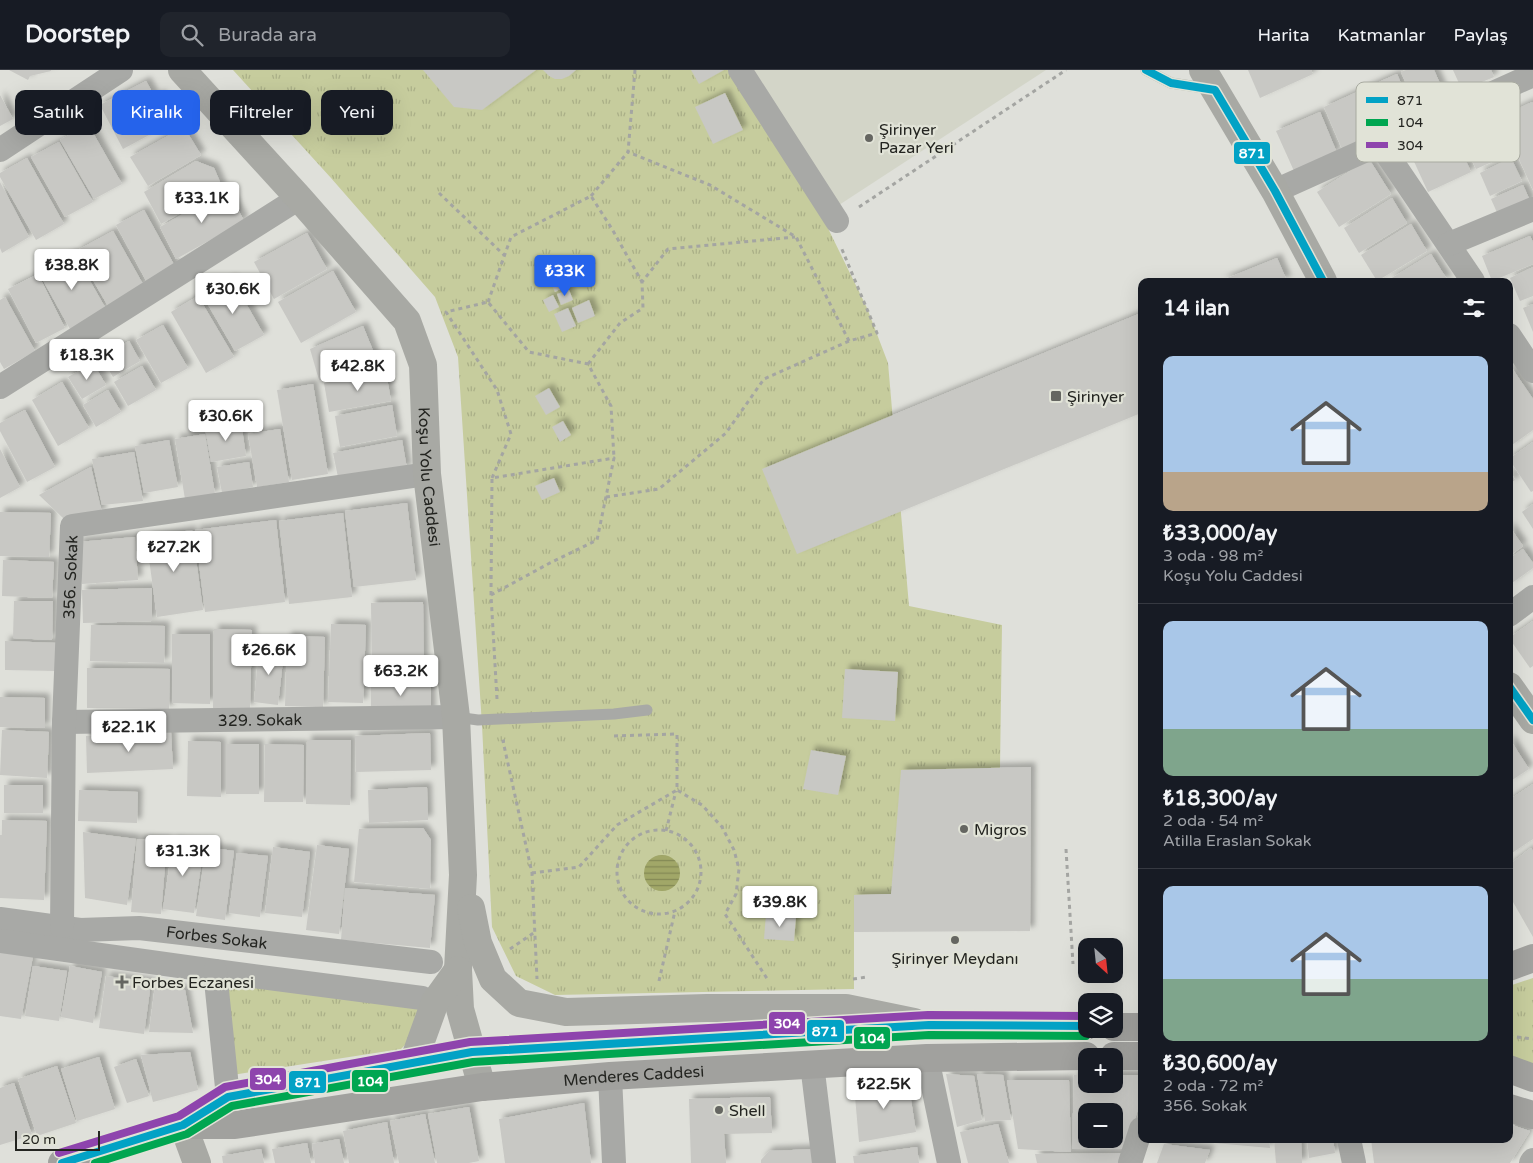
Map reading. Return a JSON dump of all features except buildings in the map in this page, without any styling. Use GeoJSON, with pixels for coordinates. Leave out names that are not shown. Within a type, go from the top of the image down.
{"type":"FeatureCollection","features":[{"type":"Feature","properties":{"kind":"main road","name":"Koşu Yolu Caddesi"},"geometry":{"type":"LineString","coordinates":[[182,70],[300,198],[407,321],[423,365],[427,474],[456,717],[463,875],[458,970],[460,1009],[482,1087]]}},
{"type":"Feature","properties":{"kind":"main road"},"geometry":{"type":"LineString","coordinates":[[1209,80],[1275,191],[1321,278]]}},
{"type":"Feature","properties":{"kind":"main road"},"geometry":{"type":"LineString","coordinates":[[1513,692],[1533,720]]}},
{"type":"Feature","properties":{"kind":"main road"},"geometry":{"type":"LineString","coordinates":[[463,875],[478,943],[493,979],[519,1003],[566,1012],[706,1008],[846,1008],[929,1025]]}},
{"type":"Feature","properties":{"kind":"main road"},"geometry":{"type":"LineString","coordinates":[[1513,966],[1533,958]]}},
{"type":"Feature","properties":{"kind":"main road"},"geometry":{"type":"LineString","coordinates":[[413,1063],[435,1002],[458,970]]}},
{"type":"Feature","properties":{"kind":"main road","name":"Menderes Caddesi"},"geometry":{"type":"LineString","coordinates":[[62,1163],[183,1125],[228,1097],[472,1052],[929,1025],[1078,1026]]}},
{"type":"Feature","properties":{"kind":"main road"},"geometry":{"type":"LineString","coordinates":[[1123,1027],[1138,1027]]}},
{"type":"Feature","properties":{"kind":"main road","name":"Menderes Caddesi"},"geometry":{"type":"LineString","coordinates":[[183,1125],[235,1125],[482,1087],[610,1076],[927,1058],[1078,1056]]}},
{"type":"Feature","properties":{"kind":"main road"},"geometry":{"type":"LineString","coordinates":[[1123,1056],[1138,1056]]}},
{"type":"Feature","properties":{"kind":"main road"},"geometry":{"type":"LineString","coordinates":[[1513,1070],[1533,1078]]}},
{"type":"Feature","properties":{"kind":"main road"},"geometry":{"type":"LineString","coordinates":[[1513,1109],[1533,1115]]}},
{"type":"Feature","properties":{"kind":"main road"},"geometry":{"type":"LineString","coordinates":[[183,1125],[197,1163]]}},
{"type":"Feature","properties":{"kind":"street"},"geometry":{"type":"LineString","coordinates":[[0,150],[121,70]]}},
{"type":"Feature","properties":{"kind":"street"},"geometry":{"type":"LineString","coordinates":[[740,70],[837,221]]}},
{"type":"Feature","properties":{"kind":"street"},"geometry":{"type":"LineString","coordinates":[[1517,82],[1533,75]]}},
{"type":"Feature","properties":{"kind":"street"},"geometry":{"type":"LineString","coordinates":[[1275,191],[1356,155]]}},
{"type":"Feature","properties":{"kind":"street"},"geometry":{"type":"LineString","coordinates":[[1392,162],[1471,278]]}},
{"type":"Feature","properties":{"kind":"street"},"geometry":{"type":"LineString","coordinates":[[0,387],[300,198]]}},
{"type":"Feature","properties":{"kind":"street"},"geometry":{"type":"LineString","coordinates":[[1449,244],[1533,209]]}},
{"type":"Feature","properties":{"kind":"street"},"geometry":{"type":"LineString","coordinates":[[1513,341],[1532,367]]}},
{"type":"Feature","properties":{"kind":"street","name":"356. Sokak"},"geometry":{"type":"LineString","coordinates":[[62,927],[64,722],[72,526],[427,474]]}},
{"type":"Feature","properties":{"kind":"street"},"geometry":{"type":"LineString","coordinates":[[1513,611],[1533,597]]}},
{"type":"Feature","properties":{"kind":"street","name":"329. Sokak"},"geometry":{"type":"LineString","coordinates":[[64,722],[456,717]]}},
{"type":"Feature","properties":{"kind":"street","name":"Forbes Sokak"},"geometry":{"type":"LineString","coordinates":[[0,919],[80,930],[139,928],[431,962]]}},
{"type":"Feature","properties":{"kind":"street","name":"Forbes Sokak"},"geometry":{"type":"LineString","coordinates":[[0,940],[422,998]]}},
{"type":"Feature","properties":{"kind":"street","name":"Forbes Sokak"},"geometry":{"type":"LineString","coordinates":[[215,971],[228,1097]]}},
{"type":"Feature","properties":{"kind":"street"},"geometry":{"type":"LineString","coordinates":[[927,1058],[949,1163]]}},
{"type":"Feature","properties":{"kind":"street"},"geometry":{"type":"LineString","coordinates":[[812,1064],[824,1163]]}},
{"type":"Feature","properties":{"kind":"street"},"geometry":{"type":"LineString","coordinates":[[610,1076],[614,1163]]}},
{"type":"Feature","properties":{"kind":"street"},"geometry":{"type":"LineString","coordinates":[[1130,1163],[1138,1138]]}},
{"type":"Feature","properties":{"kind":"street"},"geometry":{"type":"LineString","coordinates":[[1350,1143],[1354,1163]]}},
{"type":"Feature","properties":{"kind":"lane"},"geometry":{"type":"LineString","coordinates":[[1146,70],[1171,83],[1209,80]]}},
{"type":"Feature","properties":{"kind":"lane"},"geometry":{"type":"LineString","coordinates":[[456,717],[478,720],[614,714],[647,710]]}},
{"type":"Feature","properties":{"kind":"path"},"geometry":{"type":"LineString","coordinates":[[488,302],[511,238],[590,196],[628,152],[635,70]]}},
{"type":"Feature","properties":{"kind":"path"},"geometry":{"type":"LineString","coordinates":[[606,497],[659,489],[726,433],[764,379],[849,341],[877,333],[832,224],[1066,70]]}},
{"type":"Feature","properties":{"kind":"path"},"geometry":{"type":"LineString","coordinates":[[628,152],[710,185],[796,236],[849,341]]}},
{"type":"Feature","properties":{"kind":"path"},"geometry":{"type":"LineString","coordinates":[[439,193],[504,255]]}},
{"type":"Feature","properties":{"kind":"path"},"geometry":{"type":"LineString","coordinates":[[588,364],[620,323],[643,308],[642,282],[612,229],[590,196]]}},
{"type":"Feature","properties":{"kind":"path"},"geometry":{"type":"LineString","coordinates":[[642,282],[668,249],[796,236]]}},
{"type":"Feature","properties":{"kind":"path"},"geometry":{"type":"LineString","coordinates":[[488,302],[530,352],[588,364],[611,406],[614,458],[597,540],[491,595]]}},
{"type":"Feature","properties":{"kind":"path"},"geometry":{"type":"LineString","coordinates":[[488,302],[446,312],[496,390],[511,434],[492,478],[491,595],[498,719],[532,872],[537,982]]}},
{"type":"Feature","properties":{"kind":"path"},"geometry":{"type":"LineString","coordinates":[[492,478],[614,458]]}},
{"type":"Feature","properties":{"kind":"path"},"geometry":{"type":"LineString","coordinates":[[609,737],[677,734],[677,790],[666,831]]}},
{"type":"Feature","properties":{"kind":"path"},"geometry":{"type":"LineString","coordinates":[[503,741],[512,741]]}},
{"type":"Feature","properties":{"kind":"path"},"geometry":{"type":"LineString","coordinates":[[532,872],[579,867],[617,825],[677,790]]}},
{"type":"Feature","properties":{"kind":"path"},"geometry":{"type":"LineString","coordinates":[[677,790],[702,805],[722,827],[734,850],[738,869],[736,894],[725,914],[768,981]]}},
{"type":"Feature","properties":{"kind":"path"},"geometry":{"type":"LineString","coordinates":[[666,831],[673,832],[686,839],[695,850],[701,863],[701,878],[696,892],[687,903],[675,911],[662,914],[649,913],[637,908],[627,899],[620,888],[617,876],[618,862],[623,850],[631,840],[644,832],[666,831]]}},
{"type":"Feature","properties":{"kind":"path"},"geometry":{"type":"LineString","coordinates":[[1066,849],[1072,964]]}},
{"type":"Feature","properties":{"kind":"path"},"geometry":{"type":"LineString","coordinates":[[659,982],[675,911]]}},
{"type":"Feature","properties":{"kind":"path"},"geometry":{"type":"LineString","coordinates":[[846,979],[867,978]]}},
{"type":"Feature","properties":{"kind":"path"},"geometry":{"type":"LineString","coordinates":[[1513,1036],[1533,1039]]}},
{"type":"Feature","properties":{"kind":"shaded area","name":"Şirinyer Pazar Yeri"},"geometry":{"type":"Polygon","coordinates":[[[751,70],[1046,70],[839,205],[751,70]]]}},
{"type":"Feature","properties":{"kind":"shaded area"},"geometry":{"type":"Polygon","coordinates":[[[662,855],[669,856],[675,860],[679,866],[679,880],[675,886],[669,890],[662,891],[655,890],[649,886],[645,880],[644,873],[645,866],[649,860],[655,856],[662,855]]]}},
{"type":"Feature","properties":{"kind":"green space"},"geometry":{"type":"Polygon","coordinates":[[[233,70],[731,70],[821,214],[867,308],[888,363],[909,606],[1002,625],[1000,769],[891,894],[854,895],[854,989],[555,995],[516,976],[492,927],[482,725],[458,357],[435,297],[292,135],[311,135],[311,90],[251,90],[233,70]]]}},
{"type":"Feature","properties":{"kind":"green space"},"geometry":{"type":"Polygon","coordinates":[[[215,971],[422,998],[409,1041],[401,1049],[226,1076],[215,971]]]}},
{"type":"Feature","properties":{"kind":"green space"},"geometry":{"type":"Polygon","coordinates":[[[1533,978],[1533,1065],[1513,1057],[1513,985],[1533,978]]]}},
{"type":"Feature","properties":{"kind":"transit line","name":"871"},"geometry":{"type":"LineString","coordinates":[[1146,70],[1171,83],[1215,90],[1275,191],[1321,278]]}},
{"type":"Feature","properties":{"kind":"transit line","name":"871"},"geometry":{"type":"LineString","coordinates":[[1513,692],[1533,720]]}},
{"type":"Feature","properties":{"kind":"transit line","name":"304"},"geometry":{"type":"LineString","coordinates":[[59,1153],[179,1116],[225,1087],[470,1042],[928,1015],[1078,1016]]}},
{"type":"Feature","properties":{"kind":"transit line","name":"871"},"geometry":{"type":"LineString","coordinates":[[62,1163],[183,1125],[228,1097],[472,1052],[929,1025],[1078,1026]]}},
{"type":"Feature","properties":{"kind":"transit line","name":"104"},"geometry":{"type":"LineString","coordinates":[[95,1163],[187,1134],[232,1106],[473,1062],[929,1035],[1078,1036]]}},
{"type":"Feature","properties":{"kind":"place","name":"Şirinyer Pazar Yeri"},"geometry":{"type":"Point","coordinates":[869,138]}},
{"type":"Feature","properties":{"kind":"place","name":"Şirinyer"},"geometry":{"type":"Point","coordinates":[1056,396]}},
{"type":"Feature","properties":{"kind":"place","name":"Migros"},"geometry":{"type":"Point","coordinates":[964,829]}},
{"type":"Feature","properties":{"kind":"place","name":"Şirinyer Meydanı"},"geometry":{"type":"Point","coordinates":[955,940]}},
{"type":"Feature","properties":{"kind":"place","name":"Forbes Eczanesi"},"geometry":{"type":"Point","coordinates":[122,982]}},
{"type":"Feature","properties":{"kind":"place","name":"Shell"},"geometry":{"type":"Point","coordinates":[719,1110]}}]}
